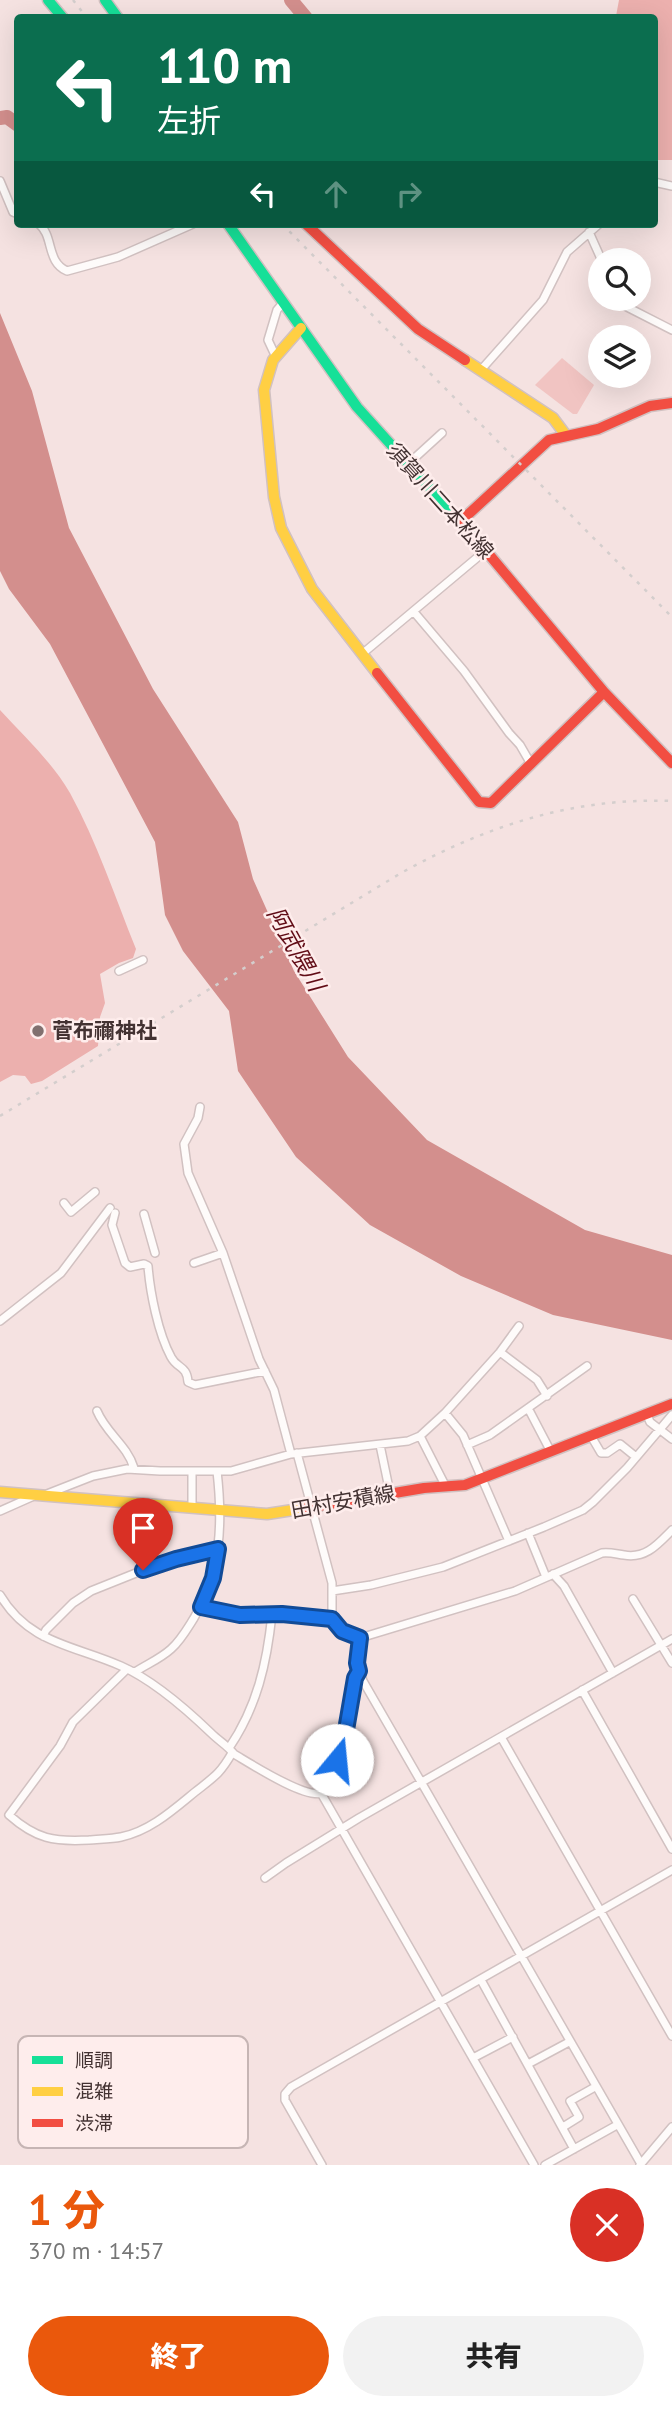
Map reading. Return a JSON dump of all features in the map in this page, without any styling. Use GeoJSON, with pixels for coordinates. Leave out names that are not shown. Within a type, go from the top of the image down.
{"type":"FeatureCollection","features":[{"type":"Feature","properties":{"kind":"main road"},"geometry":{"type":"LineString","coordinates":[[48,0],[60,14]]}},
{"type":"Feature","properties":{"kind":"main road","name":"須賀川二本松線"},"geometry":{"type":"LineString","coordinates":[[231,228],[356,407],[461,521],[604,692],[672,763]]}},
{"type":"Feature","properties":{"kind":"main road"},"geometry":{"type":"LineString","coordinates":[[310,228],[418,329],[553,418],[565,434]]}},
{"type":"Feature","properties":{"kind":"main road"},"geometry":{"type":"LineString","coordinates":[[301,328],[276,357],[266,379],[264,401],[278,518],[290,550],[312,589],[479,802],[491,803],[604,692]]}},
{"type":"Feature","properties":{"kind":"main road"},"geometry":{"type":"LineString","coordinates":[[461,521],[549,440],[565,434],[598,429],[642,407],[672,403]]}},
{"type":"Feature","properties":{"kind":"main road","name":"田村安積線"},"geometry":{"type":"LineString","coordinates":[[0,1492],[267,1514],[482,1480],[672,1404]]}},
{"type":"Feature","properties":{"kind":"street"},"geometry":{"type":"LineString","coordinates":[[0,181],[14,212]]}},
{"type":"Feature","properties":{"kind":"street"},"geometry":{"type":"LineString","coordinates":[[43,228],[57,264],[67,271],[118,257],[184,228]]}},
{"type":"Feature","properties":{"kind":"street"},"geometry":{"type":"LineString","coordinates":[[480,371],[543,300],[567,252],[594,228]]}},
{"type":"Feature","properties":{"kind":"street"},"geometry":{"type":"LineString","coordinates":[[589,232],[596,248]]}},
{"type":"Feature","properties":{"kind":"street"},"geometry":{"type":"LineString","coordinates":[[276,357],[268,340],[277,310],[283,303]]}},
{"type":"Feature","properties":{"kind":"street"},"geometry":{"type":"LineString","coordinates":[[637,311],[672,330]]}},
{"type":"Feature","properties":{"kind":"street"},"geometry":{"type":"LineString","coordinates":[[408,464],[442,432]]}},
{"type":"Feature","properties":{"kind":"street"},"geometry":{"type":"LineString","coordinates":[[362,654],[485,551]]}},
{"type":"Feature","properties":{"kind":"street"},"geometry":{"type":"LineString","coordinates":[[414,612],[464,671],[520,745],[531,764]]}},
{"type":"Feature","properties":{"kind":"street"},"geometry":{"type":"LineString","coordinates":[[119,971],[143,960]]}},
{"type":"Feature","properties":{"kind":"street"},"geometry":{"type":"LineString","coordinates":[[200,1107],[198,1118],[184,1144],[186,1166],[223,1253],[274,1390],[313,1506],[332,1583],[332,1619],[342,1631],[360,1638],[496,1597],[602,1553],[635,1556],[643,1554],[654,1548],[672,1530]]}},
{"type":"Feature","properties":{"kind":"street"},"geometry":{"type":"LineString","coordinates":[[64,1203],[71,1212],[95,1192]]}},
{"type":"Feature","properties":{"kind":"street"},"geometry":{"type":"LineString","coordinates":[[0,1321],[61,1273],[113,1211],[112,1225],[125,1263],[130,1267],[144,1264],[148,1266],[159,1325],[171,1358],[184,1369],[188,1382],[198,1385],[265,1371]]}},
{"type":"Feature","properties":{"kind":"street"},"geometry":{"type":"LineString","coordinates":[[144,1214],[155,1252]]}},
{"type":"Feature","properties":{"kind":"street"},"geometry":{"type":"LineString","coordinates":[[194,1264],[223,1253]]}},
{"type":"Feature","properties":{"kind":"street"},"geometry":{"type":"LineString","coordinates":[[0,1511],[93,1476],[134,1468],[218,1471],[246,1468],[294,1454],[408,1441],[420,1436],[445,1413],[500,1352],[519,1326]]}},
{"type":"Feature","properties":{"kind":"street"},"geometry":{"type":"LineString","coordinates":[[500,1352],[537,1380],[547,1395]]}},
{"type":"Feature","properties":{"kind":"street"},"geometry":{"type":"LineString","coordinates":[[467,1446],[490,1435],[587,1366]]}},
{"type":"Feature","properties":{"kind":"street"},"geometry":{"type":"LineString","coordinates":[[528,1408],[551,1452]]}},
{"type":"Feature","properties":{"kind":"street"},"geometry":{"type":"LineString","coordinates":[[97,1412],[109,1431],[127,1450],[134,1468]]}},
{"type":"Feature","properties":{"kind":"street"},"geometry":{"type":"LineString","coordinates":[[445,1413],[463,1435],[509,1541]]}},
{"type":"Feature","properties":{"kind":"street"},"geometry":{"type":"LineString","coordinates":[[332,1591],[371,1585],[435,1569],[560,1521],[593,1502],[672,1415]]}},
{"type":"Feature","properties":{"kind":"street"},"geometry":{"type":"LineString","coordinates":[[647,1416],[650,1422],[672,1439]]}},
{"type":"Feature","properties":{"kind":"street"},"geometry":{"type":"LineString","coordinates":[[420,1436],[446,1487]]}},
{"type":"Feature","properties":{"kind":"street"},"geometry":{"type":"LineString","coordinates":[[591,1436],[601,1453],[607,1453],[620,1444],[636,1457]]}},
{"type":"Feature","properties":{"kind":"street"},"geometry":{"type":"LineString","coordinates":[[380,1445],[390,1493]]}},
{"type":"Feature","properties":{"kind":"street"},"geometry":{"type":"LineString","coordinates":[[192,1471],[192,1507]]}},
{"type":"Feature","properties":{"kind":"street"},"geometry":{"type":"LineString","coordinates":[[135,1672],[172,1648],[184,1635],[201,1607],[213,1578],[218,1549],[218,1471]]}},
{"type":"Feature","properties":{"kind":"street"},"geometry":{"type":"LineString","coordinates":[[528,1533],[549,1576],[564,1586],[613,1673]]}},
{"type":"Feature","properties":{"kind":"street"},"geometry":{"type":"LineString","coordinates":[[43,1636],[72,1604],[91,1591],[156,1565],[218,1549]]}},
{"type":"Feature","properties":{"kind":"street"},"geometry":{"type":"LineString","coordinates":[[0,1595],[17,1619],[32,1631],[135,1672],[197,1718],[231,1750],[292,1787],[321,1793],[334,1784],[338,1777],[337,1752],[346,1730],[355,1678],[359,1671]]}},
{"type":"Feature","properties":{"kind":"street"},"geometry":{"type":"LineString","coordinates":[[633,1599],[672,1663]]}},
{"type":"Feature","properties":{"kind":"street"},"geometry":{"type":"LineString","coordinates":[[201,1607],[240,1615],[272,1614],[332,1619]]}},
{"type":"Feature","properties":{"kind":"street"},"geometry":{"type":"LineString","coordinates":[[127,1668],[73,1722],[60,1746],[9,1815],[16,1822],[37,1835],[55,1841],[73,1842],[122,1836],[168,1815],[220,1773],[259,1689],[268,1654],[272,1614]]}},
{"type":"Feature","properties":{"kind":"street"},"geometry":{"type":"LineString","coordinates":[[360,1638],[357,1663],[359,1671],[640,2164],[672,2127]]}},
{"type":"Feature","properties":{"kind":"street"},"geometry":{"type":"LineString","coordinates":[[265,1878],[342,1829],[672,1639]]}},
{"type":"Feature","properties":{"kind":"street"},"geometry":{"type":"LineString","coordinates":[[582,1690],[672,1849]]}},
{"type":"Feature","properties":{"kind":"street"},"geometry":{"type":"LineString","coordinates":[[501,1738],[672,2036]]}},
{"type":"Feature","properties":{"kind":"street"},"geometry":{"type":"LineString","coordinates":[[321,1793],[534,2165]]}},
{"type":"Feature","properties":{"kind":"street"},"geometry":{"type":"LineString","coordinates":[[322,2165],[287,2104],[286,2092],[291,2087],[672,1870]]}},
{"type":"Feature","properties":{"kind":"street"},"geometry":{"type":"LineString","coordinates":[[481,1980],[574,2149]]}},
{"type":"Feature","properties":{"kind":"street"},"geometry":{"type":"LineString","coordinates":[[474,2058],[513,2037]]}},
{"type":"Feature","properties":{"kind":"street"},"geometry":{"type":"LineString","coordinates":[[528,2064],[569,2042]]}},
{"type":"Feature","properties":{"kind":"street"},"geometry":{"type":"LineString","coordinates":[[562,2127],[579,2117],[570,2101],[595,2087]]}},
{"type":"Feature","properties":{"kind":"street"},"geometry":{"type":"LineString","coordinates":[[545,2165],[617,2125]]}},
{"type":"Feature","properties":{"kind":"shaded area"},"geometry":{"type":"Polygon","coordinates":[[[619,0],[672,0],[672,160],[658,160],[658,14],[616,14],[619,0]]]}},
{"type":"Feature","properties":{"kind":"shaded area"},"geometry":{"type":"Polygon","coordinates":[[[0,313],[32,391],[69,528],[153,689],[238,822],[253,879],[294,971],[348,1057],[427,1140],[585,1230],[672,1255],[672,1340],[553,1315],[461,1276],[370,1225],[296,1157],[238,1071],[229,1011],[183,951],[165,915],[155,842],[50,644],[9,589],[0,571],[0,313]]]}},
{"type":"Feature","properties":{"kind":"shaded area"},"geometry":{"type":"Polygon","coordinates":[[[562,358],[588,380],[588,388],[592,388],[577,414],[573,414],[535,385],[562,358]]]}},
{"type":"Feature","properties":{"kind":"shaded area"},"geometry":{"type":"Polygon","coordinates":[[[0,710],[46,760],[70,793],[97,850],[136,949],[133,958],[100,974],[105,1003],[100,1017],[98,1046],[42,1081],[31,1084],[25,1076],[13,1075],[0,1082],[0,710]]]}},
{"type":"Feature","properties":{"kind":"waterway"},"geometry":{"type":"LineString","coordinates":[[291,0],[303,14]]}},
{"type":"Feature","properties":{"kind":"waterway"},"geometry":{"type":"LineString","coordinates":[[0,118],[7,117],[14,122]]}},
{"type":"Feature","properties":{"kind":"railway"},"geometry":{"type":"LineString","coordinates":[[73,0],[84,14]]}},
{"type":"Feature","properties":{"kind":"railway"},"geometry":{"type":"LineString","coordinates":[[286,228],[672,617]]}},
{"type":"Feature","properties":{"kind":"railway"},"geometry":{"type":"LineString","coordinates":[[0,1116],[433,856],[498,829],[566,810],[600,804],[672,801]]}},
{"type":"Feature","properties":{"kind":"traffic: fast"},"geometry":{"type":"LineString","coordinates":[[48,0],[60,14]]}},
{"type":"Feature","properties":{"kind":"traffic: fast"},"geometry":{"type":"LineString","coordinates":[[105,0],[115,14]]}},
{"type":"Feature","properties":{"kind":"traffic: fast"},"geometry":{"type":"LineString","coordinates":[[231,228],[357,407],[477,540]]}},
{"type":"Feature","properties":{"kind":"traffic: slow"},"geometry":{"type":"LineString","coordinates":[[301,328],[273,360],[264,390],[274,497],[281,528],[312,589],[377,673]]}},
{"type":"Feature","properties":{"kind":"traffic: slow"},"geometry":{"type":"LineString","coordinates":[[465,360],[553,418],[565,434]]}},
{"type":"Feature","properties":{"kind":"traffic: slow"},"geometry":{"type":"LineString","coordinates":[[0,1492],[267,1514],[306,1508]]}},
{"type":"Feature","properties":{"kind":"traffic: jam"},"geometry":{"type":"LineString","coordinates":[[310,228],[418,329],[465,360]]}},
{"type":"Feature","properties":{"kind":"traffic: jam"},"geometry":{"type":"LineString","coordinates":[[461,521],[549,440],[598,429],[650,406],[672,403]]}},
{"type":"Feature","properties":{"kind":"traffic: jam"},"geometry":{"type":"LineString","coordinates":[[477,540],[604,692],[672,763]]}},
{"type":"Feature","properties":{"kind":"traffic: jam"},"geometry":{"type":"LineString","coordinates":[[377,673],[479,802],[491,803],[604,692]]}},
{"type":"Feature","properties":{"kind":"traffic: jam"},"geometry":{"type":"LineString","coordinates":[[306,1508],[424,1488],[465,1485],[672,1404]]}},
{"type":"Feature","properties":{"kind":"place","name":"菅布禰神社"},"geometry":{"type":"Point","coordinates":[38,1031]}},
{"type":"Feature","properties":{"kind":"route"},"geometry":{"type":"LineString","coordinates":[[143,1570],[218,1549],[213,1578],[201,1607],[240,1615],[282,1614],[332,1619],[342,1631],[360,1638],[357,1663],[359,1671],[355,1678],[346,1730],[337,1752],[337,1760]]}},
{"type":"Feature","properties":{"kind":"water label","name":"阿武隈川"},"geometry":{"type":"Point","coordinates":[296,949]}}]}
